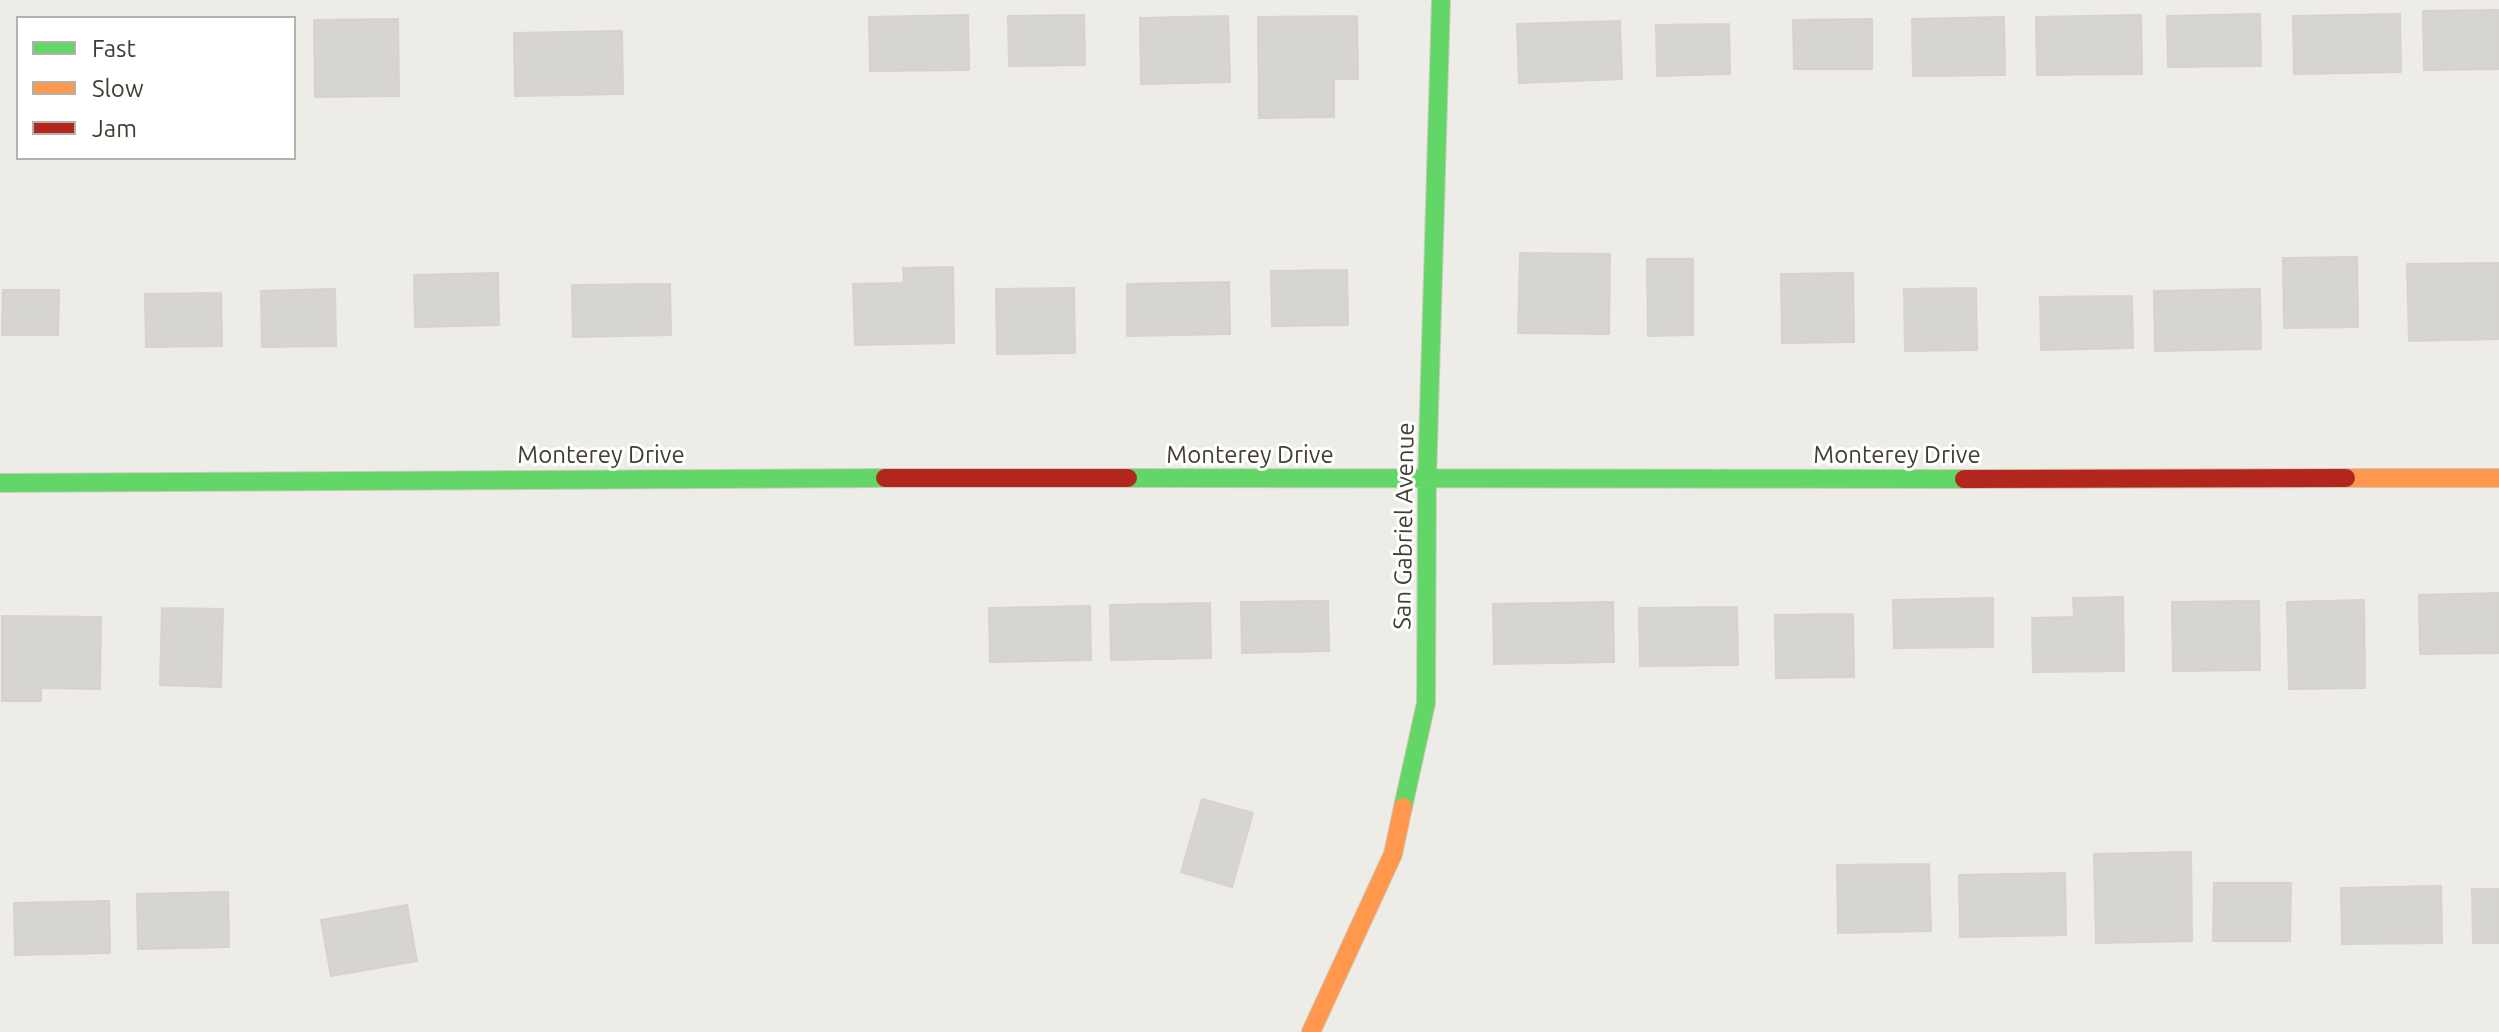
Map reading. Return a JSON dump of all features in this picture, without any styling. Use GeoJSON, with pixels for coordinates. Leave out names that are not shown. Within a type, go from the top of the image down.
{"type":"FeatureCollection","features":[{"type":"Feature","properties":{"kind":"street","name":"San Gabriel Avenue"},"geometry":{"type":"LineString","coordinates":[[1311,1032],[1393,854],[1426,703],[1427,480],[1441,0]]}},
{"type":"Feature","properties":{"kind":"street","name":"Monterey Drive"},"geometry":{"type":"LineString","coordinates":[[0,483],[1013,477],[1427,480],[2499,478]]}},
{"type":"Feature","properties":{"kind":"building"},"geometry":{"type":"Polygon","coordinates":[[[2499,10],[2499,69],[2424,70],[2423,11],[2499,10]]]}},
{"type":"Feature","properties":{"kind":"building"},"geometry":{"type":"Polygon","coordinates":[[[2260,14],[2261,66],[2168,67],[2167,16],[2260,14]]]}},
{"type":"Feature","properties":{"kind":"building"},"geometry":{"type":"Polygon","coordinates":[[[2400,14],[2401,72],[2294,74],[2293,16],[2400,14]]]}},
{"type":"Feature","properties":{"kind":"building"},"geometry":{"type":"Polygon","coordinates":[[[968,15],[969,70],[870,71],[869,17],[968,15]]]}},
{"type":"Feature","properties":{"kind":"building"},"geometry":{"type":"Polygon","coordinates":[[[1084,15],[1085,65],[1009,66],[1008,16],[1084,15]]]}},
{"type":"Feature","properties":{"kind":"building"},"geometry":{"type":"Polygon","coordinates":[[[2141,15],[2142,74],[2037,75],[2036,17],[2141,15]]]}},
{"type":"Feature","properties":{"kind":"building"},"geometry":{"type":"Polygon","coordinates":[[[1228,16],[1230,82],[1141,84],[1140,18],[1228,16]]]}},
{"type":"Feature","properties":{"kind":"building"},"geometry":{"type":"Polygon","coordinates":[[[1357,16],[1358,79],[1334,79],[1334,117],[1259,118],[1258,17],[1357,16]]]}},
{"type":"Feature","properties":{"kind":"building"},"geometry":{"type":"Polygon","coordinates":[[[2004,17],[2005,75],[1913,76],[1912,19],[2004,17]]]}},
{"type":"Feature","properties":{"kind":"building"},"geometry":{"type":"Polygon","coordinates":[[[398,19],[399,96],[315,97],[314,20],[398,19]]]}},
{"type":"Feature","properties":{"kind":"building"},"geometry":{"type":"Polygon","coordinates":[[[1872,19],[1872,69],[1794,69],[1793,20],[1872,19]]]}},
{"type":"Feature","properties":{"kind":"building"},"geometry":{"type":"Polygon","coordinates":[[[1620,21],[1622,79],[1519,83],[1517,24],[1620,21]]]}},
{"type":"Feature","properties":{"kind":"building"},"geometry":{"type":"Polygon","coordinates":[[[1729,24],[1730,74],[1657,76],[1656,25],[1729,24]]]}},
{"type":"Feature","properties":{"kind":"building"},"geometry":{"type":"Polygon","coordinates":[[[622,31],[623,94],[515,96],[514,33],[622,31]]]}},
{"type":"Feature","properties":{"kind":"building"},"geometry":{"type":"Polygon","coordinates":[[[1520,253],[1610,254],[1609,334],[1518,333],[1520,253]]]}},
{"type":"Feature","properties":{"kind":"building"},"geometry":{"type":"Polygon","coordinates":[[[2357,257],[2358,327],[2284,328],[2283,258],[2357,257]]]}},
{"type":"Feature","properties":{"kind":"building"},"geometry":{"type":"Polygon","coordinates":[[[1647,259],[1693,259],[1693,335],[1648,336],[1647,259]]]}},
{"type":"Feature","properties":{"kind":"building"},"geometry":{"type":"Polygon","coordinates":[[[2499,263],[2499,339],[2409,341],[2407,264],[2499,263]]]}},
{"type":"Feature","properties":{"kind":"building"},"geometry":{"type":"Polygon","coordinates":[[[953,267],[954,343],[855,345],[853,284],[904,283],[903,268],[953,267]]]}},
{"type":"Feature","properties":{"kind":"building"},"geometry":{"type":"Polygon","coordinates":[[[1347,270],[1348,325],[1272,326],[1271,271],[1347,270]]]}},
{"type":"Feature","properties":{"kind":"building"},"geometry":{"type":"Polygon","coordinates":[[[498,273],[499,325],[415,327],[414,275],[498,273]]]}},
{"type":"Feature","properties":{"kind":"building"},"geometry":{"type":"Polygon","coordinates":[[[1853,273],[1854,342],[1782,343],[1781,274],[1853,273]]]}},
{"type":"Feature","properties":{"kind":"building"},"geometry":{"type":"Polygon","coordinates":[[[1229,282],[1230,334],[1127,336],[1127,284],[1229,282]]]}},
{"type":"Feature","properties":{"kind":"building"},"geometry":{"type":"Polygon","coordinates":[[[670,284],[671,335],[573,337],[572,285],[670,284]]]}},
{"type":"Feature","properties":{"kind":"building"},"geometry":{"type":"Polygon","coordinates":[[[1074,288],[1075,353],[997,354],[996,289],[1074,288]]]}},
{"type":"Feature","properties":{"kind":"building"},"geometry":{"type":"Polygon","coordinates":[[[1976,288],[1977,350],[1905,351],[1904,289],[1976,288]]]}},
{"type":"Feature","properties":{"kind":"building"},"geometry":{"type":"Polygon","coordinates":[[[335,289],[336,346],[262,347],[261,291],[335,289]]]}},
{"type":"Feature","properties":{"kind":"building"},"geometry":{"type":"Polygon","coordinates":[[[2260,289],[2261,349],[2155,351],[2154,291],[2260,289]]]}},
{"type":"Feature","properties":{"kind":"building"},"geometry":{"type":"Polygon","coordinates":[[[3,290],[59,290],[58,335],[2,335],[3,290]]]}},
{"type":"Feature","properties":{"kind":"building"},"geometry":{"type":"Polygon","coordinates":[[[221,293],[222,346],[146,347],[145,294],[221,293]]]}},
{"type":"Feature","properties":{"kind":"building"},"geometry":{"type":"Polygon","coordinates":[[[2132,296],[2133,348],[2041,350],[2040,297],[2132,296]]]}},
{"type":"Feature","properties":{"kind":"building"},"geometry":{"type":"Polygon","coordinates":[[[2499,593],[2499,653],[2420,654],[2419,595],[2499,593]]]}},
{"type":"Feature","properties":{"kind":"building"},"geometry":{"type":"Polygon","coordinates":[[[2123,597],[2124,671],[2033,672],[2032,618],[2074,617],[2073,598],[2123,597]]]}},
{"type":"Feature","properties":{"kind":"building"},"geometry":{"type":"Polygon","coordinates":[[[1993,598],[1993,647],[1894,648],[1893,600],[1993,598]]]}},
{"type":"Feature","properties":{"kind":"building"},"geometry":{"type":"Polygon","coordinates":[[[2364,600],[2365,688],[2289,689],[2287,602],[2364,600]]]}},
{"type":"Feature","properties":{"kind":"building"},"geometry":{"type":"Polygon","coordinates":[[[1328,601],[1329,651],[1242,653],[1241,602],[1328,601]]]}},
{"type":"Feature","properties":{"kind":"building"},"geometry":{"type":"Polygon","coordinates":[[[2259,601],[2260,670],[2173,671],[2172,602],[2259,601]]]}},
{"type":"Feature","properties":{"kind":"building"},"geometry":{"type":"Polygon","coordinates":[[[1613,602],[1614,662],[1494,664],[1493,604],[1613,602]]]}},
{"type":"Feature","properties":{"kind":"building"},"geometry":{"type":"Polygon","coordinates":[[[1210,603],[1211,658],[1111,660],[1110,605],[1210,603]]]}},
{"type":"Feature","properties":{"kind":"building"},"geometry":{"type":"Polygon","coordinates":[[[1090,606],[1091,660],[990,662],[989,608],[1090,606]]]}},
{"type":"Feature","properties":{"kind":"building"},"geometry":{"type":"Polygon","coordinates":[[[1737,607],[1738,665],[1640,666],[1639,608],[1737,607]]]}},
{"type":"Feature","properties":{"kind":"building"},"geometry":{"type":"Polygon","coordinates":[[[162,608],[223,609],[221,687],[160,685],[162,608]]]}},
{"type":"Feature","properties":{"kind":"building"},"geometry":{"type":"Polygon","coordinates":[[[1853,614],[1854,677],[1776,678],[1775,615],[1853,614]]]}},
{"type":"Feature","properties":{"kind":"building"},"geometry":{"type":"Polygon","coordinates":[[[2,616],[101,617],[100,689],[41,688],[41,701],[2,701],[2,616]]]}},
{"type":"Feature","properties":{"kind":"building"},"geometry":{"type":"Polygon","coordinates":[[[1202,799],[1253,813],[1232,887],[1181,872],[1202,799]]]}},
{"type":"Feature","properties":{"kind":"building"},"geometry":{"type":"Polygon","coordinates":[[[2191,852],[2192,941],[2096,943],[2094,854],[2191,852]]]}},
{"type":"Feature","properties":{"kind":"building"},"geometry":{"type":"Polygon","coordinates":[[[1929,864],[1931,931],[1838,933],[1837,865],[1929,864]]]}},
{"type":"Feature","properties":{"kind":"building"},"geometry":{"type":"Polygon","coordinates":[[[2065,873],[2066,935],[1960,937],[1959,875],[2065,873]]]}},
{"type":"Feature","properties":{"kind":"building"},"geometry":{"type":"Polygon","coordinates":[[[2214,883],[2291,883],[2290,941],[2213,941],[2214,883]]]}},
{"type":"Feature","properties":{"kind":"building"},"geometry":{"type":"Polygon","coordinates":[[[2441,886],[2442,943],[2342,944],[2341,888],[2441,886]]]}},
{"type":"Feature","properties":{"kind":"building"},"geometry":{"type":"Polygon","coordinates":[[[2472,889],[2499,889],[2499,943],[2473,943],[2472,889]]]}},
{"type":"Feature","properties":{"kind":"building"},"geometry":{"type":"Polygon","coordinates":[[[228,892],[229,947],[138,949],[137,894],[228,892]]]}},
{"type":"Feature","properties":{"kind":"building"},"geometry":{"type":"Polygon","coordinates":[[[109,901],[110,953],[15,955],[14,903],[109,901]]]}},
{"type":"Feature","properties":{"kind":"building"},"geometry":{"type":"Polygon","coordinates":[[[407,905],[417,961],[331,976],[321,920],[407,905]]]}},
{"type":"Feature","properties":{"kind":"traffic: fast"},"geometry":{"type":"LineString","coordinates":[[1403,807],[1426,703],[1427,480],[1441,0]]}},
{"type":"Feature","properties":{"kind":"traffic: fast"},"geometry":{"type":"LineString","coordinates":[[0,483],[885,478]]}},
{"type":"Feature","properties":{"kind":"traffic: fast"},"geometry":{"type":"LineString","coordinates":[[1128,478],[1964,479]]}},
{"type":"Feature","properties":{"kind":"traffic: slow"},"geometry":{"type":"LineString","coordinates":[[2346,478],[2499,478]]}},
{"type":"Feature","properties":{"kind":"traffic: slow"},"geometry":{"type":"LineString","coordinates":[[1311,1032],[1393,854],[1403,807]]}},
{"type":"Feature","properties":{"kind":"traffic: jam"},"geometry":{"type":"LineString","coordinates":[[885,478],[1128,478]]}},
{"type":"Feature","properties":{"kind":"traffic: jam"},"geometry":{"type":"LineString","coordinates":[[1964,479],[2346,478]]}}]}
